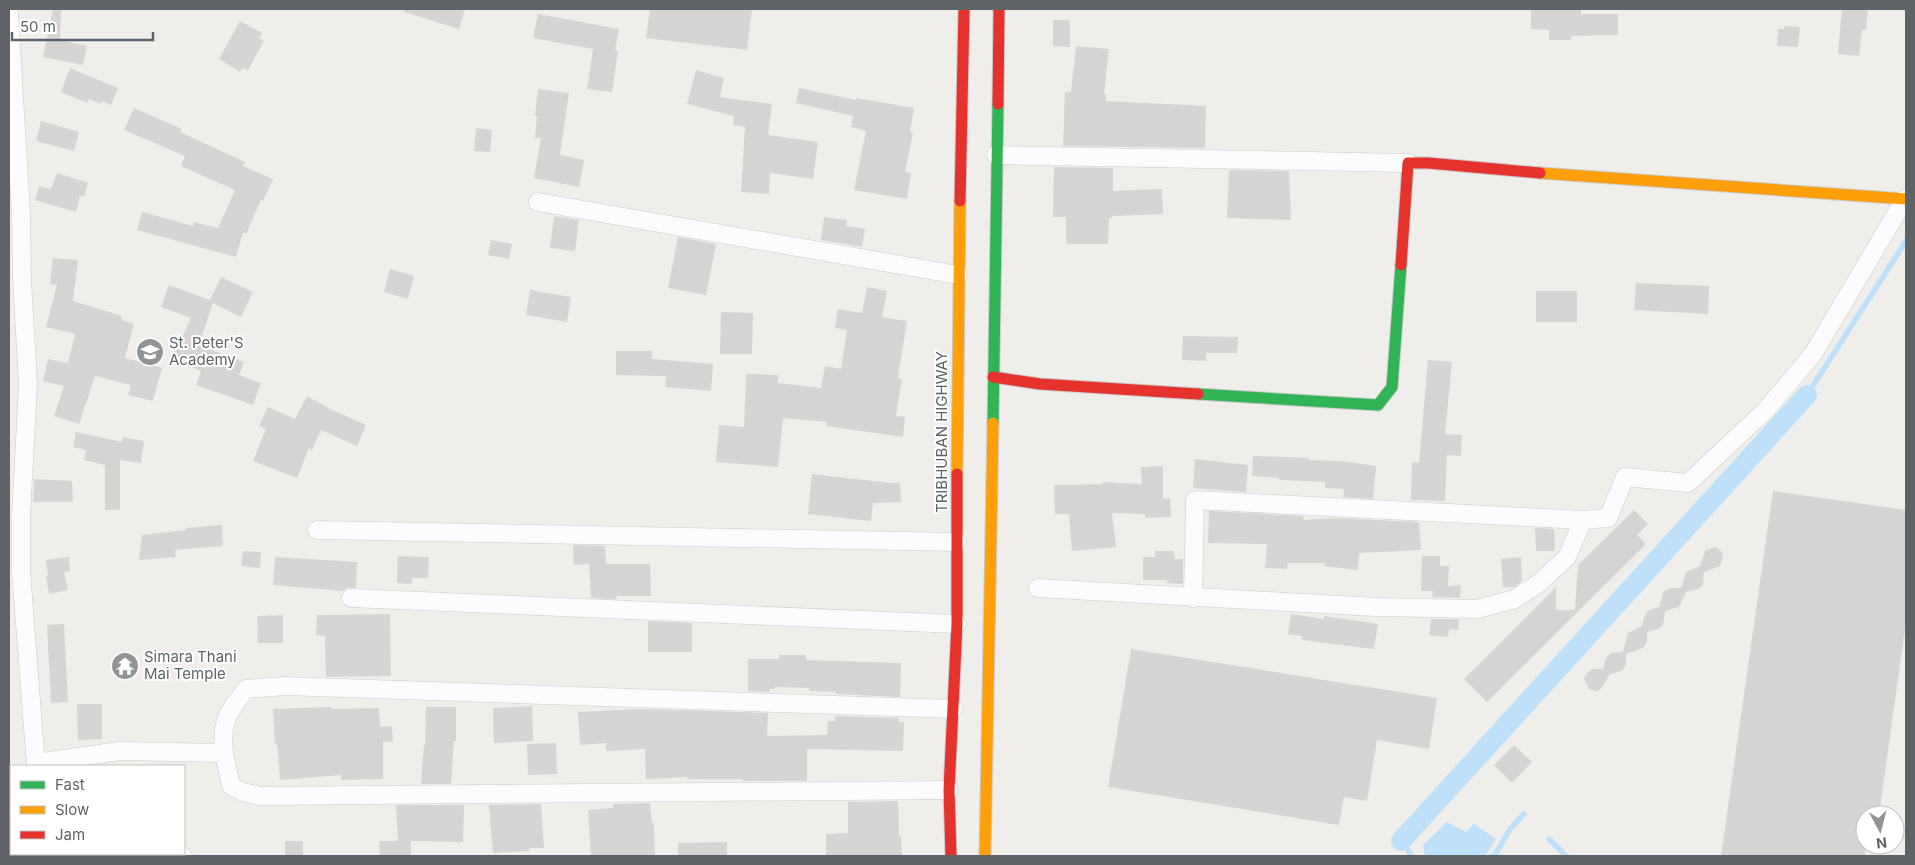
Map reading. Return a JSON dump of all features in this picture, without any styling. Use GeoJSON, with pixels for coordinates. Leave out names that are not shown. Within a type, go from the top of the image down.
{"type":"FeatureCollection","features":[{"type":"Feature","properties":{"kind":"main road","name":"TRIBHUBAN HIGHWAY"},"geometry":{"type":"LineString","coordinates":[[951,856],[949,790],[957,624],[958,275],[964,9]]}},
{"type":"Feature","properties":{"kind":"main road"},"geometry":{"type":"LineString","coordinates":[[984,856],[989,686],[999,9]]}},
{"type":"Feature","properties":{"kind":"main road"},"geometry":{"type":"LineString","coordinates":[[993,378],[1040,384],[1378,405],[1392,387],[1408,164],[1428,163],[1506,171],[1906,198]]}},
{"type":"Feature","properties":{"kind":"street"},"geometry":{"type":"LineString","coordinates":[[9,12],[21,204],[22,280],[28,384],[21,516],[21,570],[36,765],[120,750],[224,753]]}},
{"type":"Feature","properties":{"kind":"street"},"geometry":{"type":"LineString","coordinates":[[996,155],[1408,164]]}},
{"type":"Feature","properties":{"kind":"street"},"geometry":{"type":"LineString","coordinates":[[1193,598],[1195,500],[1583,520],[1608,518],[1624,476],[1688,483],[1766,410],[1813,354],[1906,198]]}},
{"type":"Feature","properties":{"kind":"street"},"geometry":{"type":"LineString","coordinates":[[538,202],[958,275]]}},
{"type":"Feature","properties":{"kind":"street"},"geometry":{"type":"LineString","coordinates":[[1038,588],[1376,608],[1478,609],[1515,598],[1539,583],[1566,557],[1583,520]]}},
{"type":"Feature","properties":{"kind":"street"},"geometry":{"type":"LineString","coordinates":[[317,530],[957,542]]}},
{"type":"Feature","properties":{"kind":"street"},"geometry":{"type":"LineString","coordinates":[[351,598],[957,624]]}},
{"type":"Feature","properties":{"kind":"street"},"geometry":{"type":"LineString","coordinates":[[949,790],[260,796],[243,792],[231,786],[222,732],[230,710],[246,689],[285,686],[953,709]]}},
{"type":"Feature","properties":{"kind":"water"},"geometry":{"type":"Polygon","coordinates":[[[1447,822],[1466,832],[1474,824],[1496,839],[1485,856],[1425,856],[1423,845],[1447,822]]]}},
{"type":"Feature","properties":{"kind":"building"},"geometry":{"type":"Polygon","coordinates":[[[53,9],[61,9],[60,40],[87,46],[83,65],[43,57],[53,9]]]}},
{"type":"Feature","properties":{"kind":"building"},"geometry":{"type":"Polygon","coordinates":[[[404,9],[465,9],[459,29],[404,12],[404,9]]]}},
{"type":"Feature","properties":{"kind":"building"},"geometry":{"type":"Polygon","coordinates":[[[650,9],[752,9],[747,50],[646,38],[650,9]]]}},
{"type":"Feature","properties":{"kind":"building"},"geometry":{"type":"Polygon","coordinates":[[[1842,9],[1868,9],[1866,30],[1862,30],[1859,56],[1838,54],[1842,9]]]}},
{"type":"Feature","properties":{"kind":"building"},"geometry":{"type":"Polygon","coordinates":[[[1531,10],[1581,10],[1581,14],[1618,14],[1618,35],[1571,36],[1571,40],[1549,40],[1549,30],[1531,29],[1531,10]]]}},
{"type":"Feature","properties":{"kind":"building"},"geometry":{"type":"Polygon","coordinates":[[[538,14],[619,29],[615,50],[618,51],[612,92],[587,89],[593,49],[533,38],[538,14]]]}},
{"type":"Feature","properties":{"kind":"building"},"geometry":{"type":"Polygon","coordinates":[[[1053,20],[1070,20],[1070,47],[1053,46],[1053,20]]]}},
{"type":"Feature","properties":{"kind":"building"},"geometry":{"type":"Polygon","coordinates":[[[240,21],[262,33],[259,38],[264,41],[248,70],[242,68],[240,72],[219,59],[240,21]]]}},
{"type":"Feature","properties":{"kind":"building"},"geometry":{"type":"Polygon","coordinates":[[[1785,26],[1800,27],[1798,47],[1777,46],[1778,29],[1784,29],[1785,26]]]}},
{"type":"Feature","properties":{"kind":"building"},"geometry":{"type":"Polygon","coordinates":[[[1076,46],[1109,49],[1104,94],[1106,94],[1106,101],[1206,106],[1205,148],[1063,146],[1065,92],[1071,92],[1076,46]]]}},
{"type":"Feature","properties":{"kind":"building"},"geometry":{"type":"Polygon","coordinates":[[[70,68],[118,88],[111,105],[102,101],[101,104],[89,99],[87,103],[61,92],[70,68]]]}},
{"type":"Feature","properties":{"kind":"building"},"geometry":{"type":"Polygon","coordinates":[[[696,70],[724,78],[720,97],[772,104],[768,135],[818,142],[813,179],[770,173],[769,194],[741,192],[745,127],[733,125],[734,116],[687,104],[696,70]]]}},
{"type":"Feature","properties":{"kind":"building"},"geometry":{"type":"Polygon","coordinates":[[[799,88],[856,100],[856,98],[914,108],[910,132],[913,133],[905,172],[911,173],[907,199],[854,190],[866,131],[851,127],[853,116],[796,103],[799,88]]]}},
{"type":"Feature","properties":{"kind":"building"},"geometry":{"type":"Polygon","coordinates":[[[538,89],[569,93],[560,155],[584,160],[579,187],[534,178],[541,138],[535,138],[538,89]]]}},
{"type":"Feature","properties":{"kind":"building"},"geometry":{"type":"Polygon","coordinates":[[[134,108],[182,129],[180,132],[245,162],[243,166],[273,179],[263,201],[261,200],[246,234],[243,232],[236,257],[137,230],[142,212],[193,226],[194,222],[218,228],[235,190],[181,166],[185,156],[124,130],[134,108]]]}},
{"type":"Feature","properties":{"kind":"building"},"geometry":{"type":"Polygon","coordinates":[[[41,121],[79,132],[74,151],[36,141],[41,121]]]}},
{"type":"Feature","properties":{"kind":"building"},"geometry":{"type":"Polygon","coordinates":[[[476,128],[492,130],[490,152],[474,151],[476,128]]]}},
{"type":"Feature","properties":{"kind":"building"},"geometry":{"type":"Polygon","coordinates":[[[1054,167],[1113,168],[1113,191],[1162,189],[1163,214],[1112,216],[1112,218],[1109,218],[1108,244],[1066,244],[1066,217],[1053,217],[1054,167]]]}},
{"type":"Feature","properties":{"kind":"building"},"geometry":{"type":"Polygon","coordinates":[[[1229,170],[1289,171],[1291,220],[1227,218],[1229,170]]]}},
{"type":"Feature","properties":{"kind":"building"},"geometry":{"type":"Polygon","coordinates":[[[57,173],[88,183],[84,197],[80,196],[76,212],[35,200],[39,186],[51,189],[57,173]]]}},
{"type":"Feature","properties":{"kind":"building"},"geometry":{"type":"Polygon","coordinates":[[[554,216],[579,220],[575,251],[550,248],[554,216]]]}},
{"type":"Feature","properties":{"kind":"building"},"geometry":{"type":"Polygon","coordinates":[[[824,217],[847,220],[846,226],[865,229],[862,247],[821,240],[824,217]]]}},
{"type":"Feature","properties":{"kind":"building"},"geometry":{"type":"Polygon","coordinates":[[[678,237],[716,244],[706,295],[668,288],[678,237]]]}},
{"type":"Feature","properties":{"kind":"building"},"geometry":{"type":"Polygon","coordinates":[[[491,240],[512,244],[509,259],[488,255],[491,240]]]}},
{"type":"Feature","properties":{"kind":"building"},"geometry":{"type":"Polygon","coordinates":[[[53,258],[78,260],[73,301],[122,316],[121,320],[134,324],[125,358],[162,368],[153,401],[128,395],[131,385],[95,376],[79,424],[54,416],[64,386],[43,381],[48,359],[68,363],[75,334],[46,327],[57,285],[50,284],[53,258]]]}},
{"type":"Feature","properties":{"kind":"building"},"geometry":{"type":"Polygon","coordinates":[[[390,269],[414,276],[408,299],[384,292],[390,269]]]}},
{"type":"Feature","properties":{"kind":"building"},"geometry":{"type":"Polygon","coordinates":[[[221,277],[253,292],[241,317],[213,303],[201,339],[204,340],[201,346],[244,362],[239,375],[261,383],[253,405],[196,385],[201,371],[172,359],[191,318],[161,307],[169,285],[210,300],[221,277]]]}},
{"type":"Feature","properties":{"kind":"building"},"geometry":{"type":"Polygon","coordinates":[[[1636,283],[1709,286],[1708,314],[1634,310],[1636,283]]]}},
{"type":"Feature","properties":{"kind":"building"},"geometry":{"type":"Polygon","coordinates":[[[867,287],[887,291],[882,317],[907,321],[898,378],[902,379],[896,416],[905,417],[903,437],[826,426],[827,422],[783,418],[778,467],[716,462],[719,425],[744,427],[746,374],[778,375],[778,383],[821,388],[825,366],[841,369],[847,330],[835,328],[838,309],[862,313],[867,287]]]}},
{"type":"Feature","properties":{"kind":"building"},"geometry":{"type":"Polygon","coordinates":[[[530,290],[571,297],[567,322],[526,315],[530,290]]]}},
{"type":"Feature","properties":{"kind":"building"},"geometry":{"type":"Polygon","coordinates":[[[1536,291],[1577,291],[1577,322],[1536,322],[1536,291]]]}},
{"type":"Feature","properties":{"kind":"building"},"geometry":{"type":"Polygon","coordinates":[[[721,312],[753,313],[752,354],[720,354],[721,312]]]}},
{"type":"Feature","properties":{"kind":"building"},"geometry":{"type":"Polygon","coordinates":[[[1183,336],[1238,337],[1237,353],[1206,353],[1206,361],[1182,360],[1183,336]]]}},
{"type":"Feature","properties":{"kind":"building"},"geometry":{"type":"Polygon","coordinates":[[[616,351],[652,351],[652,359],[713,364],[711,391],[665,387],[666,376],[616,375],[616,351]]]}},
{"type":"Feature","properties":{"kind":"building"},"geometry":{"type":"Polygon","coordinates":[[[1428,360],[1452,362],[1445,434],[1462,435],[1461,456],[1447,455],[1445,501],[1411,500],[1412,462],[1419,463],[1428,360]]]}},
{"type":"Feature","properties":{"kind":"building"},"geometry":{"type":"Polygon","coordinates":[[[307,396],[330,409],[366,425],[357,446],[321,430],[312,450],[309,448],[297,478],[253,461],[266,429],[259,426],[268,407],[295,419],[307,396]]]}},
{"type":"Feature","properties":{"kind":"building"},"geometry":{"type":"Polygon","coordinates":[[[76,432],[122,442],[123,437],[144,441],[141,463],[120,460],[120,510],[105,510],[105,465],[84,460],[86,450],[73,447],[76,432]]]}},
{"type":"Feature","properties":{"kind":"building"},"geometry":{"type":"Polygon","coordinates":[[[1253,456],[1309,458],[1308,460],[1341,461],[1376,466],[1373,499],[1343,497],[1344,489],[1325,488],[1325,482],[1279,480],[1279,478],[1252,476],[1253,456]]]}},
{"type":"Feature","properties":{"kind":"building"},"geometry":{"type":"Polygon","coordinates":[[[1195,459],[1248,465],[1246,492],[1193,488],[1195,459]]]}},
{"type":"Feature","properties":{"kind":"building"},"geometry":{"type":"Polygon","coordinates":[[[1163,466],[1163,499],[1170,498],[1171,517],[1145,518],[1145,514],[1112,513],[1116,547],[1072,551],[1069,514],[1055,514],[1054,485],[1103,484],[1103,482],[1142,484],[1141,467],[1163,466]]]}},
{"type":"Feature","properties":{"kind":"building"},"geometry":{"type":"Polygon","coordinates":[[[812,474],[900,483],[901,502],[873,503],[871,521],[808,514],[812,474]]]}},
{"type":"Feature","properties":{"kind":"building"},"geometry":{"type":"Polygon","coordinates":[[[34,479],[72,481],[73,502],[33,502],[34,479]]]}},
{"type":"Feature","properties":{"kind":"building"},"geometry":{"type":"Polygon","coordinates":[[[1773,491],[1906,510],[1906,622],[1880,805],[1855,805],[1855,855],[1865,856],[1721,856],[1773,491]]]}},
{"type":"Feature","properties":{"kind":"building"},"geometry":{"type":"Polygon","coordinates":[[[1634,510],[1648,524],[1637,535],[1646,544],[1487,702],[1464,679],[1556,587],[1556,610],[1575,610],[1578,565],[1634,510]]]}},
{"type":"Feature","properties":{"kind":"building"},"geometry":{"type":"Polygon","coordinates":[[[1209,511],[1303,516],[1304,520],[1334,518],[1419,522],[1421,550],[1359,553],[1358,570],[1324,566],[1325,563],[1288,563],[1287,569],[1265,568],[1267,544],[1208,543],[1209,511]]]}},
{"type":"Feature","properties":{"kind":"building"},"geometry":{"type":"Polygon","coordinates":[[[222,525],[223,546],[175,550],[176,557],[139,560],[142,535],[222,525]]]}},
{"type":"Feature","properties":{"kind":"building"},"geometry":{"type":"Polygon","coordinates":[[[1535,528],[1554,529],[1555,551],[1536,551],[1535,528]]]}},
{"type":"Feature","properties":{"kind":"building"},"geometry":{"type":"Polygon","coordinates":[[[573,545],[605,546],[606,564],[650,564],[651,596],[617,596],[616,599],[591,598],[589,564],[574,565],[573,545]]]}},
{"type":"Feature","properties":{"kind":"building"},"geometry":{"type":"Polygon","coordinates":[[[1715,547],[1721,551],[1723,557],[1720,566],[1704,572],[1703,585],[1698,589],[1686,592],[1679,607],[1665,611],[1663,625],[1658,629],[1647,632],[1647,642],[1643,648],[1626,654],[1626,664],[1623,670],[1609,675],[1599,690],[1589,689],[1584,679],[1587,673],[1593,669],[1603,669],[1606,658],[1611,653],[1623,652],[1628,633],[1642,626],[1645,615],[1649,610],[1659,607],[1664,591],[1671,588],[1681,588],[1686,572],[1700,566],[1705,551],[1715,547]]]}},
{"type":"Feature","properties":{"kind":"building"},"geometry":{"type":"Polygon","coordinates":[[[243,551],[261,552],[260,568],[241,566],[243,551]]]}},
{"type":"Feature","properties":{"kind":"building"},"geometry":{"type":"Polygon","coordinates":[[[1155,551],[1174,551],[1175,559],[1183,559],[1183,584],[1167,583],[1167,580],[1143,580],[1143,557],[1155,557],[1155,551]]]}},
{"type":"Feature","properties":{"kind":"building"},"geometry":{"type":"Polygon","coordinates":[[[398,556],[429,557],[428,578],[412,578],[412,584],[397,583],[398,556]]]}},
{"type":"Feature","properties":{"kind":"building"},"geometry":{"type":"Polygon","coordinates":[[[1422,556],[1440,556],[1440,566],[1449,566],[1448,586],[1461,585],[1460,598],[1432,597],[1433,591],[1421,591],[1422,556]]]}},
{"type":"Feature","properties":{"kind":"building"},"geometry":{"type":"Polygon","coordinates":[[[69,557],[70,571],[64,572],[68,590],[49,594],[46,560],[69,557]]]}},
{"type":"Feature","properties":{"kind":"building"},"geometry":{"type":"Polygon","coordinates":[[[275,557],[357,562],[356,588],[347,588],[343,591],[273,585],[275,557]]]}},
{"type":"Feature","properties":{"kind":"building"},"geometry":{"type":"Polygon","coordinates":[[[1521,557],[1522,581],[1515,587],[1503,587],[1501,559],[1521,557]]]}},
{"type":"Feature","properties":{"kind":"building"},"geometry":{"type":"Polygon","coordinates":[[[390,614],[391,676],[326,677],[325,636],[316,635],[317,615],[390,614]]]}},
{"type":"Feature","properties":{"kind":"building"},"geometry":{"type":"Polygon","coordinates":[[[1291,614],[1324,619],[1324,616],[1378,624],[1374,649],[1302,640],[1302,636],[1288,634],[1291,614]]]}},
{"type":"Feature","properties":{"kind":"building"},"geometry":{"type":"Polygon","coordinates":[[[283,615],[283,643],[258,643],[257,616],[283,615]]]}},
{"type":"Feature","properties":{"kind":"building"},"geometry":{"type":"Polygon","coordinates":[[[1431,619],[1459,619],[1458,630],[1449,629],[1448,637],[1429,635],[1431,619]]]}},
{"type":"Feature","properties":{"kind":"building"},"geometry":{"type":"Polygon","coordinates":[[[648,621],[692,623],[692,652],[648,652],[648,621]]]}},
{"type":"Feature","properties":{"kind":"building"},"geometry":{"type":"Polygon","coordinates":[[[64,624],[68,702],[51,703],[47,625],[64,624]]]}},
{"type":"Feature","properties":{"kind":"building"},"geometry":{"type":"Polygon","coordinates":[[[1131,649],[1437,698],[1429,749],[1377,740],[1367,801],[1344,797],[1339,825],[1108,787],[1131,649]]]}},
{"type":"Feature","properties":{"kind":"building"},"geometry":{"type":"Polygon","coordinates":[[[779,655],[806,655],[806,660],[901,663],[900,697],[836,694],[836,692],[809,691],[809,688],[775,687],[775,689],[770,689],[769,692],[748,691],[748,659],[779,659],[779,655]]]}},
{"type":"Feature","properties":{"kind":"building"},"geometry":{"type":"Polygon","coordinates":[[[77,704],[102,704],[102,739],[78,740],[77,704]]]}},
{"type":"Feature","properties":{"kind":"building"},"geometry":{"type":"Polygon","coordinates":[[[532,706],[533,741],[494,743],[493,708],[532,706]]]}},
{"type":"Feature","properties":{"kind":"building"},"geometry":{"type":"Polygon","coordinates":[[[331,707],[331,709],[379,708],[380,727],[392,726],[393,742],[383,742],[383,779],[341,780],[341,775],[280,780],[273,709],[331,707]]]}},
{"type":"Feature","properties":{"kind":"building"},"geometry":{"type":"Polygon","coordinates":[[[426,707],[456,707],[456,741],[454,741],[451,784],[421,784],[426,707]]]}},
{"type":"Feature","properties":{"kind":"building"},"geometry":{"type":"Polygon","coordinates":[[[641,709],[768,713],[767,736],[827,735],[828,721],[835,721],[835,716],[899,718],[899,722],[904,722],[903,751],[807,749],[807,781],[743,781],[743,779],[687,779],[687,777],[646,779],[645,749],[606,751],[606,743],[580,745],[578,712],[641,709]]]}},
{"type":"Feature","properties":{"kind":"building"},"geometry":{"type":"Polygon","coordinates":[[[556,743],[557,774],[528,775],[527,744],[556,743]]]}},
{"type":"Feature","properties":{"kind":"building"},"geometry":{"type":"Polygon","coordinates":[[[1514,745],[1532,762],[1512,783],[1494,765],[1514,745]]]}},
{"type":"Feature","properties":{"kind":"building"},"geometry":{"type":"Polygon","coordinates":[[[898,801],[899,836],[901,835],[902,856],[826,856],[826,834],[848,833],[848,802],[898,801]]]}},
{"type":"Feature","properties":{"kind":"building"},"geometry":{"type":"Polygon","coordinates":[[[650,803],[652,823],[654,823],[655,856],[591,856],[588,810],[613,808],[613,804],[650,803]]]}},
{"type":"Feature","properties":{"kind":"building"},"geometry":{"type":"Polygon","coordinates":[[[541,804],[544,848],[529,848],[530,851],[493,853],[489,805],[541,804]]]}},
{"type":"Feature","properties":{"kind":"building"},"geometry":{"type":"Polygon","coordinates":[[[396,805],[464,805],[463,842],[411,841],[411,856],[380,856],[379,841],[398,841],[396,805]]]}},
{"type":"Feature","properties":{"kind":"building"},"geometry":{"type":"Polygon","coordinates":[[[285,841],[303,841],[303,856],[285,856],[285,841]]]}},
{"type":"Feature","properties":{"kind":"building"},"geometry":{"type":"Polygon","coordinates":[[[727,842],[727,856],[678,856],[678,843],[727,842]]]}},
{"type":"Feature","properties":{"kind":"waterway"},"geometry":{"type":"LineString","coordinates":[[1807,395],[1906,241]]}},
{"type":"Feature","properties":{"kind":"waterway"},"geometry":{"type":"LineString","coordinates":[[1401,841],[1807,395]]}},
{"type":"Feature","properties":{"kind":"waterway"},"geometry":{"type":"LineString","coordinates":[[1492,856],[1495,855],[1510,829],[1524,814]]}},
{"type":"Feature","properties":{"kind":"waterway"},"geometry":{"type":"LineString","coordinates":[[1549,839],[1566,856]]}},
{"type":"Feature","properties":{"kind":"waterway"},"geometry":{"type":"LineString","coordinates":[[1401,841],[1412,856]]}},
{"type":"Feature","properties":{"kind":"traffic: fast"},"geometry":{"type":"LineString","coordinates":[[993,423],[998,104]]}},
{"type":"Feature","properties":{"kind":"traffic: fast"},"geometry":{"type":"LineString","coordinates":[[1198,394],[1378,405],[1392,387],[1401,265]]}},
{"type":"Feature","properties":{"kind":"traffic: slow"},"geometry":{"type":"LineString","coordinates":[[1540,173],[1906,199]]}},
{"type":"Feature","properties":{"kind":"traffic: slow"},"geometry":{"type":"LineString","coordinates":[[957,474],[960,201]]}},
{"type":"Feature","properties":{"kind":"traffic: slow"},"geometry":{"type":"LineString","coordinates":[[985,856],[993,423]]}},
{"type":"Feature","properties":{"kind":"traffic: jam"},"geometry":{"type":"LineString","coordinates":[[960,201],[964,9]]}},
{"type":"Feature","properties":{"kind":"traffic: jam"},"geometry":{"type":"LineString","coordinates":[[998,104],[999,9]]}},
{"type":"Feature","properties":{"kind":"traffic: jam"},"geometry":{"type":"LineString","coordinates":[[1401,265],[1408,163],[1428,163],[1540,173]]}},
{"type":"Feature","properties":{"kind":"traffic: jam"},"geometry":{"type":"LineString","coordinates":[[993,377],[1040,384],[1198,394]]}},
{"type":"Feature","properties":{"kind":"traffic: jam"},"geometry":{"type":"LineString","coordinates":[[951,856],[949,790],[957,624],[957,474]]}},
{"type":"Feature","properties":{"kind":"place","name":"St. Peter'S Academy"},"geometry":{"type":"Point","coordinates":[150,352]}},
{"type":"Feature","properties":{"kind":"place","name":"Simara Thani Mai Temple"},"geometry":{"type":"Point","coordinates":[125,666]}}]}
